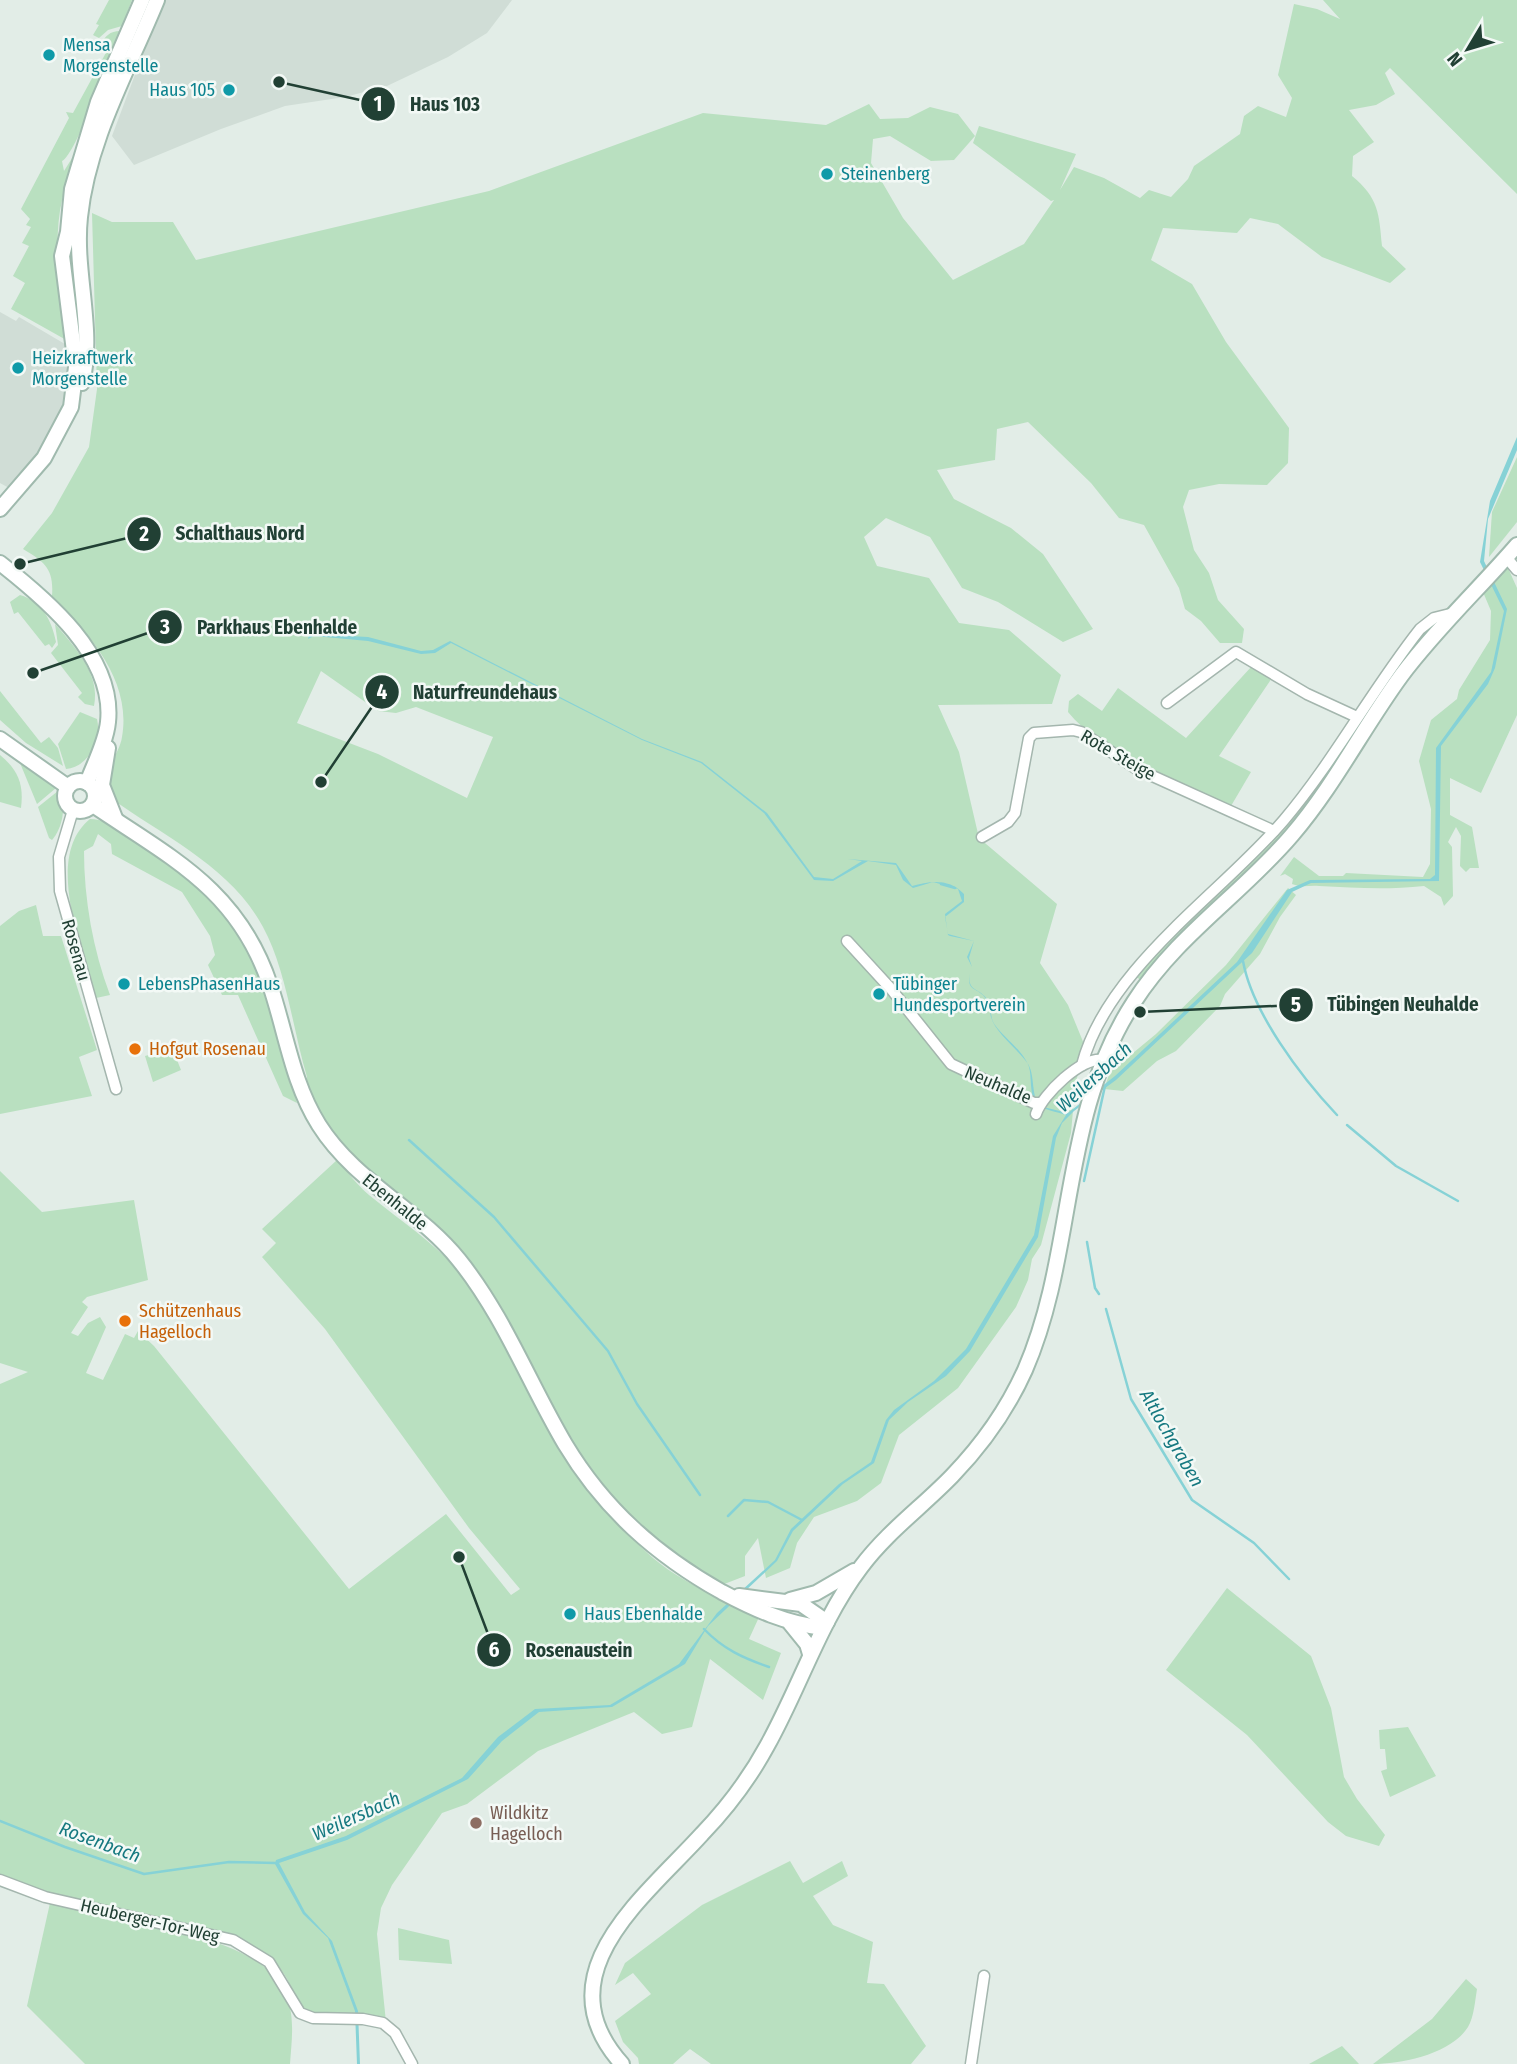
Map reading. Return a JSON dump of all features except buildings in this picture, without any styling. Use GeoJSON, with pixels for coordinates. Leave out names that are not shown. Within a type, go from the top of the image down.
{"type":"FeatureCollection","features":[{"type":"Feature","properties":{"kind":"street"},"geometry":{"type":"LineString","coordinates":[[74,397],[76,367],[62,256],[68,232],[72,189],[98,102],[142,0]]}},
{"type":"Feature","properties":{"kind":"street"},"geometry":{"type":"LineString","coordinates":[[0,509],[44,458],[82,385],[87,354],[79,245],[80,217],[88,172],[100,132],[156,0]]}},
{"type":"Feature","properties":{"kind":"street"},"geometry":{"type":"LineString","coordinates":[[622,2064],[604,2039],[594,2010],[595,1975],[603,1948],[631,1908],[742,1788],[778,1726],[825,1625],[863,1564],[891,1532],[965,1462],[998,1419],[1017,1387],[1043,1315],[1080,1130],[1102,1063],[1127,1012],[1159,967],[1190,932],[1295,831],[1323,794],[1393,687],[1454,613],[1517,545]]}},
{"type":"Feature","properties":{"kind":"street"},"geometry":{"type":"LineString","coordinates":[[0,563],[51,608],[92,657],[107,693],[108,750],[102,785],[103,795],[115,820]]}},
{"type":"Feature","properties":{"kind":"street"},"geometry":{"type":"LineString","coordinates":[[1501,563],[1517,570]]}},
{"type":"Feature","properties":{"kind":"street"},"geometry":{"type":"LineString","coordinates":[[1082,1065],[1087,1047],[1113,1003],[1158,946],[1274,831],[1420,629],[1434,618],[1454,613]]}},
{"type":"Feature","properties":{"kind":"street"},"geometry":{"type":"LineString","coordinates":[[1167,703],[1236,652],[1307,694],[1357,717]]}},
{"type":"Feature","properties":{"kind":"street","name":"Rote Steige"},"geometry":{"type":"LineString","coordinates":[[982,837],[1008,822],[1014,813],[1029,738],[1034,733],[1073,730],[1137,769],[1274,831]]}},
{"type":"Feature","properties":{"kind":"street"},"geometry":{"type":"LineString","coordinates":[[87,783],[106,731]]}},
{"type":"Feature","properties":{"kind":"street"},"geometry":{"type":"LineString","coordinates":[[0,739],[68,788]]}},
{"type":"Feature","properties":{"kind":"street"},"geometry":{"type":"LineString","coordinates":[[78,781],[87,783],[95,794],[93,805],[86,810],[74,810],[65,800],[68,788],[78,781]]}},
{"type":"Feature","properties":{"kind":"street","name":"Ebenhalde"},"geometry":{"type":"LineString","coordinates":[[93,805],[194,873],[236,917],[263,968],[297,1078],[318,1123],[350,1165],[433,1232],[466,1269],[500,1321],[565,1443],[600,1495],[649,1544],[746,1606],[790,1623],[825,1625]]}},
{"type":"Feature","properties":{"kind":"street","name":"Rosenau"},"geometry":{"type":"LineString","coordinates":[[74,810],[59,857],[60,891],[116,1089]]}},
{"type":"Feature","properties":{"kind":"street","name":"Neuhalde"},"geometry":{"type":"LineString","coordinates":[[847,941],[891,989],[951,1064],[1034,1103],[1040,1102]]}},
{"type":"Feature","properties":{"kind":"street","name":"Neuhalde"},"geometry":{"type":"LineString","coordinates":[[1036,1114],[1040,1102],[1082,1065],[1094,1059],[1102,1063]]}},
{"type":"Feature","properties":{"kind":"street"},"geometry":{"type":"LineString","coordinates":[[789,1601],[823,1589],[863,1564]]}},
{"type":"Feature","properties":{"kind":"street","name":"Ebenhalde"},"geometry":{"type":"LineString","coordinates":[[721,1591],[764,1601],[789,1601],[812,1608],[825,1625]]}},
{"type":"Feature","properties":{"kind":"street"},"geometry":{"type":"LineString","coordinates":[[790,1623],[807,1644],[810,1654]]}},
{"type":"Feature","properties":{"kind":"street","name":"Heuberger-Tor-Weg"},"geometry":{"type":"LineString","coordinates":[[0,1880],[45,1897],[233,1940],[269,1962],[300,2013],[313,2018],[363,2018],[383,2023],[395,2033],[412,2064]]}},
{"type":"Feature","properties":{"kind":"street"},"geometry":{"type":"LineString","coordinates":[[971,2064],[984,1976]]}},
{"type":"Feature","properties":{"kind":"shaded area"},"geometry":{"type":"Polygon","coordinates":[[[163,0],[512,0],[487,33],[448,57],[387,86],[345,97],[285,106],[134,165],[112,136],[163,0]]]}},
{"type":"Feature","properties":{"kind":"shaded area"},"geometry":{"type":"Polygon","coordinates":[[[0,312],[16,321],[19,317],[70,347],[69,397],[39,455],[13,487],[9,488],[0,483],[0,312]]]}},
{"type":"Feature","properties":{"kind":"green space"},"geometry":{"type":"Polygon","coordinates":[[[109,0],[132,0],[122,26],[108,30],[99,38],[93,35],[109,0]]]}},
{"type":"Feature","properties":{"kind":"green space"},"geometry":{"type":"Polygon","coordinates":[[[1323,0],[1517,0],[1517,194],[1390,68],[1385,73],[1395,94],[1376,105],[1349,110],[1374,142],[1353,156],[1352,176],[1373,199],[1382,246],[1406,269],[1390,283],[1322,257],[1278,224],[1250,218],[1237,233],[1163,228],[1151,260],[1192,284],[1226,342],[1289,428],[1288,463],[1267,485],[1219,484],[1189,490],[1183,507],[1194,550],[1209,573],[1218,600],[1244,629],[1242,643],[1220,643],[1201,621],[1185,609],[1179,588],[1144,525],[1119,518],[1091,483],[1028,422],[997,429],[995,460],[937,470],[954,499],[1011,528],[1043,554],[1093,629],[1063,642],[998,602],[962,588],[930,537],[886,518],[864,537],[877,566],[929,578],[959,623],[1009,630],[1061,675],[1052,704],[938,705],[959,752],[979,838],[1057,904],[1040,963],[1068,1005],[1084,1044],[1075,1088],[1071,1133],[1041,1245],[1032,1259],[1028,1280],[1016,1307],[958,1388],[899,1435],[881,1483],[857,1501],[814,1517],[797,1543],[790,1568],[766,1578],[758,1538],[745,1556],[745,1576],[714,1588],[613,1510],[466,1269],[365,1177],[302,1092],[307,1077],[278,962],[263,927],[249,906],[215,870],[112,799],[107,778],[121,742],[123,716],[114,677],[93,642],[52,596],[50,573],[46,567],[23,549],[52,513],[89,447],[97,389],[92,213],[112,222],[173,222],[196,260],[489,191],[703,113],[826,125],[869,104],[880,119],[908,118],[930,107],[958,114],[975,136],[954,160],[931,161],[890,136],[873,139],[871,163],[903,218],[953,280],[1024,244],[1054,200],[1051,201],[973,143],[979,126],[1076,154],[1060,190],[1074,167],[1104,178],[1140,198],[1149,190],[1171,197],[1188,179],[1194,166],[1240,134],[1244,116],[1258,106],[1286,117],[1292,98],[1278,75],[1294,4],[1317,9],[1340,19],[1323,0]],[[321,671],[297,723],[378,754],[467,798],[493,737],[416,707],[396,713],[378,711],[321,671]]]}},
{"type":"Feature","properties":{"kind":"green space"},"geometry":{"type":"Polygon","coordinates":[[[120,31],[85,123],[76,142],[62,161],[64,171],[84,139],[67,184],[59,217],[59,270],[68,341],[11,309],[25,283],[13,276],[29,246],[22,243],[31,227],[26,225],[30,219],[21,209],[69,118],[66,112],[73,113],[108,49],[101,45],[111,33],[120,31]]]}},
{"type":"Feature","properties":{"kind":"green space"},"geometry":{"type":"Polygon","coordinates":[[[1517,457],[1517,522],[1489,557],[1492,512],[1517,457]]]}},
{"type":"Feature","properties":{"kind":"green space"},"geometry":{"type":"Polygon","coordinates":[[[1508,568],[1517,588],[1517,715],[1481,793],[1450,778],[1450,815],[1472,827],[1479,868],[1470,868],[1466,872],[1460,866],[1461,836],[1456,827],[1448,842],[1452,847],[1453,896],[1444,906],[1441,897],[1424,886],[1302,886],[1292,884],[1293,879],[1285,874],[1280,876],[1294,857],[1319,876],[1343,876],[1346,873],[1423,877],[1430,864],[1431,809],[1419,761],[1431,720],[1457,699],[1459,690],[1490,640],[1491,611],[1483,592],[1508,568]]]}},
{"type":"Feature","properties":{"kind":"green space"},"geometry":{"type":"Polygon","coordinates":[[[20,595],[34,602],[45,613],[56,642],[52,648],[49,644],[45,646],[18,612],[14,614],[10,602],[20,595]]]}},
{"type":"Feature","properties":{"kind":"green space"},"geometry":{"type":"Polygon","coordinates":[[[1440,619],[1290,827],[1272,848],[1177,936],[1141,980],[1136,977],[1165,942],[1267,843],[1423,630],[1440,619]]]}},
{"type":"Feature","properties":{"kind":"green space"},"geometry":{"type":"Polygon","coordinates":[[[55,624],[90,672],[94,683],[94,706],[85,704],[78,697],[82,693],[51,653],[58,645],[55,624]]]}},
{"type":"Feature","properties":{"kind":"green space"},"geometry":{"type":"Polygon","coordinates":[[[1252,666],[1272,678],[1219,756],[1251,772],[1231,806],[1122,755],[1101,742],[1068,712],[1069,701],[1078,694],[1102,711],[1118,688],[1186,738],[1252,666]]]}},
{"type":"Feature","properties":{"kind":"green space"},"geometry":{"type":"Polygon","coordinates":[[[0,691],[41,743],[49,737],[58,748],[63,766],[26,743],[0,720],[0,691]]]}},
{"type":"Feature","properties":{"kind":"green space"},"geometry":{"type":"Polygon","coordinates":[[[80,712],[97,719],[98,735],[87,758],[66,769],[58,744],[80,712]]]}},
{"type":"Feature","properties":{"kind":"green space"},"geometry":{"type":"Polygon","coordinates":[[[0,755],[18,778],[22,792],[21,808],[0,802],[0,755]]]}},
{"type":"Feature","properties":{"kind":"green space"},"geometry":{"type":"Polygon","coordinates":[[[20,763],[56,788],[37,804],[20,763]]]}},
{"type":"Feature","properties":{"kind":"green space"},"geometry":{"type":"Polygon","coordinates":[[[58,791],[63,809],[59,830],[52,840],[38,807],[58,791]]]}},
{"type":"Feature","properties":{"kind":"green space"},"geometry":{"type":"Polygon","coordinates":[[[90,819],[107,822],[122,830],[178,868],[221,906],[235,925],[259,973],[277,1027],[297,1103],[283,1096],[238,995],[222,995],[208,965],[215,955],[210,936],[182,892],[112,854],[111,844],[98,834],[93,846],[84,851],[86,887],[94,942],[110,995],[96,998],[76,930],[68,880],[69,856],[76,836],[90,819]]]}},
{"type":"Feature","properties":{"kind":"green space"},"geometry":{"type":"Polygon","coordinates":[[[1288,888],[1296,895],[1280,917],[1260,954],[1225,994],[1220,1006],[1176,1051],[1157,1061],[1123,1091],[1104,1089],[1110,1072],[1156,1034],[1226,965],[1288,888]]]}},
{"type":"Feature","properties":{"kind":"green space"},"geometry":{"type":"Polygon","coordinates":[[[36,905],[43,936],[61,936],[97,1050],[79,1057],[92,1096],[0,1114],[0,926],[19,911],[36,905]]]}},
{"type":"Feature","properties":{"kind":"green space"},"geometry":{"type":"Polygon","coordinates":[[[164,1051],[177,1060],[181,1070],[153,1082],[145,1056],[164,1051]]]}},
{"type":"Feature","properties":{"kind":"green space"},"geometry":{"type":"Polygon","coordinates":[[[337,1160],[365,1191],[433,1246],[468,1282],[491,1314],[591,1486],[641,1547],[682,1578],[760,1615],[749,1639],[781,1653],[763,1700],[710,1659],[692,1727],[662,1734],[634,1712],[538,1751],[467,1804],[442,1813],[392,1885],[381,1908],[377,1934],[386,2022],[338,2018],[304,2010],[295,2003],[290,1985],[282,1971],[243,1942],[23,1887],[0,1876],[0,1384],[28,1372],[0,1363],[0,1171],[42,1212],[134,1200],[148,1280],[87,1297],[82,1302],[88,1307],[71,1333],[78,1336],[88,1323],[100,1317],[106,1327],[86,1373],[103,1380],[125,1334],[134,1338],[138,1331],[154,1346],[349,1589],[446,1514],[511,1595],[520,1589],[469,1528],[325,1329],[262,1257],[276,1243],[262,1229],[337,1160]]]}},
{"type":"Feature","properties":{"kind":"green space"},"geometry":{"type":"Polygon","coordinates":[[[1227,1588],[1311,1656],[1331,1708],[1344,1777],[1385,1835],[1379,1846],[1346,1836],[1328,1822],[1247,1735],[1166,1670],[1227,1588]]]}},
{"type":"Feature","properties":{"kind":"green space"},"geometry":{"type":"Polygon","coordinates":[[[1408,1727],[1436,1776],[1390,1797],[1381,1771],[1387,1769],[1385,1749],[1380,1749],[1379,1730],[1408,1727]]]}},
{"type":"Feature","properties":{"kind":"green space"},"geometry":{"type":"Polygon","coordinates":[[[790,1861],[803,1883],[842,1861],[848,1876],[813,1896],[833,1925],[873,1942],[867,1983],[884,1984],[926,2046],[911,2064],[711,2064],[690,2049],[673,2064],[639,2064],[638,2058],[623,2042],[615,2021],[651,1994],[633,1973],[615,1985],[625,1963],[702,1905],[790,1861]]]}},
{"type":"Feature","properties":{"kind":"green space"},"geometry":{"type":"Polygon","coordinates":[[[50,1903],[140,1921],[211,1940],[266,1968],[282,1986],[289,2005],[292,2024],[290,2064],[85,2064],[27,2006],[50,1903]]]}},
{"type":"Feature","properties":{"kind":"green space"},"geometry":{"type":"Polygon","coordinates":[[[398,1928],[449,1940],[452,1964],[399,1960],[398,1928]]]}},
{"type":"Feature","properties":{"kind":"green space"},"geometry":{"type":"Polygon","coordinates":[[[1466,1979],[1477,1989],[1472,2019],[1460,2036],[1438,2051],[1425,2056],[1373,2064],[1432,2019],[1466,1979]]]}},
{"type":"Feature","properties":{"kind":"green space"},"geometry":{"type":"Polygon","coordinates":[[[1342,2046],[1359,2064],[1309,2064],[1342,2046]]]}},
{"type":"Feature","properties":{"kind":"water"},"geometry":{"type":"Polygon","coordinates":[[[1517,437],[1517,450],[1488,519],[1484,561],[1507,609],[1495,668],[1488,684],[1441,746],[1439,881],[1311,883],[1292,892],[1252,953],[1116,1080],[1062,1123],[1056,1138],[1038,1237],[970,1351],[946,1376],[908,1402],[889,1420],[874,1463],[843,1484],[793,1531],[777,1561],[708,1626],[685,1664],[612,1707],[539,1712],[502,1741],[468,1779],[347,1840],[279,1863],[305,1912],[332,1941],[358,2011],[360,2064],[357,2064],[355,2011],[328,1938],[303,1914],[275,1864],[276,1860],[346,1836],[462,1778],[498,1737],[535,1709],[610,1705],[679,1664],[717,1613],[775,1560],[791,1529],[839,1484],[871,1462],[886,1420],[894,1410],[934,1381],[966,1349],[1034,1235],[1053,1136],[1066,1115],[1040,1106],[1068,1113],[1115,1076],[1237,962],[1287,890],[1310,880],[1430,879],[1435,875],[1436,748],[1491,672],[1504,611],[1480,562],[1490,501],[1517,437]]]}},
{"type":"Feature","properties":{"kind":"water"},"geometry":{"type":"Polygon","coordinates":[[[303,630],[311,634],[368,637],[421,651],[433,650],[450,641],[642,739],[702,762],[767,813],[814,877],[833,879],[862,861],[848,859],[896,863],[912,886],[933,882],[913,888],[903,880],[896,865],[868,861],[833,881],[814,880],[764,813],[701,763],[642,740],[451,643],[435,653],[421,654],[368,641],[314,636],[308,639],[309,635],[304,633],[309,634],[303,630]]]}},
{"type":"Feature","properties":{"kind":"water"},"geometry":{"type":"Polygon","coordinates":[[[933,882],[946,883],[958,889],[933,882]]]}},
{"type":"Feature","properties":{"kind":"water"},"geometry":{"type":"Polygon","coordinates":[[[958,889],[964,894],[964,902],[945,917],[945,914],[962,901],[958,889]]]}},
{"type":"Feature","properties":{"kind":"water"},"geometry":{"type":"Polygon","coordinates":[[[995,1025],[1003,1035],[1027,1063],[997,1029],[995,1025]]]}},
{"type":"Feature","properties":{"kind":"water"},"geometry":{"type":"Polygon","coordinates":[[[1027,1063],[1032,1073],[1039,1105],[1032,1095],[1027,1063]]]}},
{"type":"Feature","properties":{"kind":"waterway"},"geometry":{"type":"LineString","coordinates":[[941,884],[955,888]]}},
{"type":"Feature","properties":{"kind":"waterway"},"geometry":{"type":"LineString","coordinates":[[1243,961],[1248,981],[1267,1022],[1308,1082],[1337,1115]]}},
{"type":"Feature","properties":{"kind":"waterway","name":"Altlochgraben"},"geometry":{"type":"LineString","coordinates":[[1084,1181],[1105,1086]]}},
{"type":"Feature","properties":{"kind":"waterway"},"geometry":{"type":"LineString","coordinates":[[1347,1125],[1396,1166],[1458,1201]]}},
{"type":"Feature","properties":{"kind":"waterway"},"geometry":{"type":"LineString","coordinates":[[409,1140],[494,1217],[608,1351],[637,1404],[700,1495]]}},
{"type":"Feature","properties":{"kind":"waterway","name":"Altlochgraben"},"geometry":{"type":"LineString","coordinates":[[1087,1242],[1095,1288],[1099,1294]]}},
{"type":"Feature","properties":{"kind":"waterway","name":"Altlochgraben"},"geometry":{"type":"LineString","coordinates":[[1106,1309],[1131,1399],[1192,1500],[1254,1543],[1289,1579]]}},
{"type":"Feature","properties":{"kind":"waterway"},"geometry":{"type":"LineString","coordinates":[[728,1516],[744,1500],[768,1502],[802,1520]]}},
{"type":"Feature","properties":{"kind":"waterway"},"geometry":{"type":"LineString","coordinates":[[704,1629],[734,1652],[769,1667]]}},
{"type":"Feature","properties":{"kind":"waterway","name":"Rosenbach"},"geometry":{"type":"LineString","coordinates":[[0,1821],[144,1874],[229,1862],[276,1863]]}},
{"type":"Feature","properties":{"kind":"place","name":"Mensa Morgenstelle"},"geometry":{"type":"Point","coordinates":[49,55]}},
{"type":"Feature","properties":{"kind":"place","name":"Haus 103"},"geometry":{"type":"Point","coordinates":[279,82]}},
{"type":"Feature","properties":{"kind":"place","name":"Haus 105"},"geometry":{"type":"Point","coordinates":[229,90]}},
{"type":"Feature","properties":{"kind":"place","name":"Steinenberg"},"geometry":{"type":"Point","coordinates":[827,174]}},
{"type":"Feature","properties":{"kind":"place","name":"Heizkraftwerk Morgenstelle"},"geometry":{"type":"Point","coordinates":[18,368]}},
{"type":"Feature","properties":{"kind":"place","name":"Schalthaus Nord"},"geometry":{"type":"Point","coordinates":[20,564]}},
{"type":"Feature","properties":{"kind":"place","name":"Parkhaus Ebenhalde"},"geometry":{"type":"Point","coordinates":[33,673]}},
{"type":"Feature","properties":{"kind":"place","name":"Naturfreundehaus"},"geometry":{"type":"Point","coordinates":[321,782]}},
{"type":"Feature","properties":{"kind":"place","name":"LebensPhasenHaus"},"geometry":{"type":"Point","coordinates":[124,984]}},
{"type":"Feature","properties":{"kind":"place","name":"Tübinger Hundesportverein"},"geometry":{"type":"Point","coordinates":[879,994]}},
{"type":"Feature","properties":{"kind":"place","name":"Tübingen Neuhalde"},"geometry":{"type":"Point","coordinates":[1140,1012]}},
{"type":"Feature","properties":{"kind":"place","name":"Hofgut Rosenau"},"geometry":{"type":"Point","coordinates":[135,1049]}},
{"type":"Feature","properties":{"kind":"place","name":"Schützenhaus Hagelloch"},"geometry":{"type":"Point","coordinates":[125,1321]}},
{"type":"Feature","properties":{"kind":"place","name":"Rosenaustein"},"geometry":{"type":"Point","coordinates":[459,1557]}},
{"type":"Feature","properties":{"kind":"place","name":"Haus Ebenhalde"},"geometry":{"type":"Point","coordinates":[570,1614]}},
{"type":"Feature","properties":{"kind":"place","name":"Wildkitz Hagelloch"},"geometry":{"type":"Point","coordinates":[476,1823]}},
{"type":"Feature","properties":{"kind":"water label","name":"Weilersbach"},"geometry":{"type":"Point","coordinates":[1094,1077]}},
{"type":"Feature","properties":{"kind":"water label","name":"Weilersbach"},"geometry":{"type":"Point","coordinates":[356,1816]}}]}
